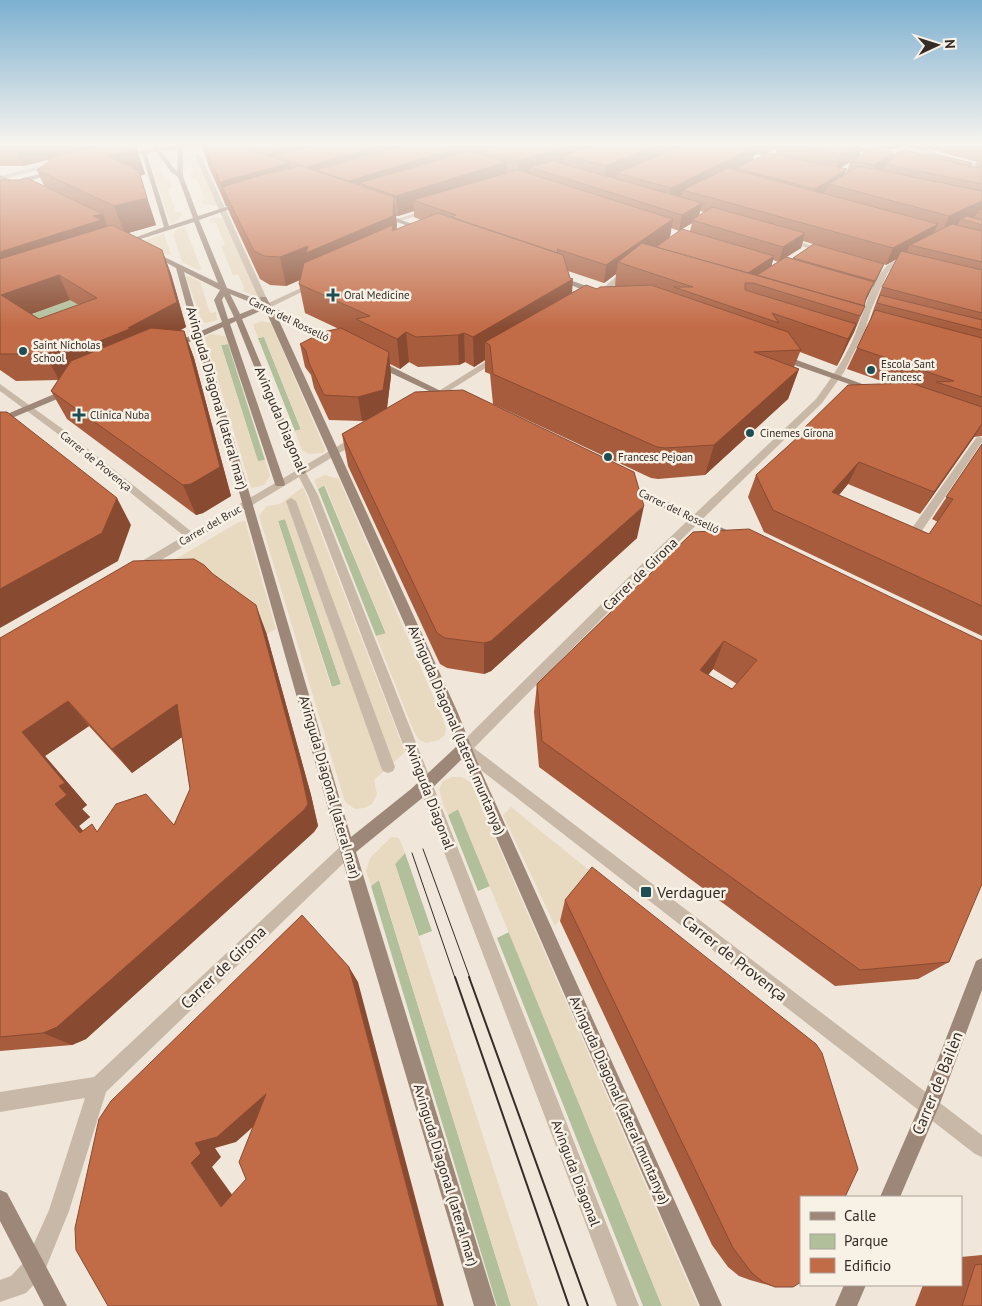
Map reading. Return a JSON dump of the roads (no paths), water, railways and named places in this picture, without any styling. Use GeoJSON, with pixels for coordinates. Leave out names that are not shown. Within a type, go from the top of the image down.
{"type":"FeatureCollection","features":[{"type":"Feature","properties":{"kind":"street"},"geometry":{"type":"LineString","coordinates":[[160,206],[167,228]]}},
{"type":"Feature","properties":{"kind":"street","name":"Avinguda Diagonal"},"geometry":{"type":"LineString","coordinates":[[190,206],[301,472],[307,480],[313,495],[628,1306]]}},
{"type":"Feature","properties":{"kind":"street","name":"Avinguda Diagonal (lateral muntanya)"},"geometry":{"type":"LineString","coordinates":[[221,206],[264,302],[274,317],[451,713],[464,749],[711,1306]]}},
{"type":"Feature","properties":{"kind":"street"},"geometry":{"type":"LineString","coordinates":[[118,245],[236,206]]}},
{"type":"Feature","properties":{"kind":"street"},"geometry":{"type":"LineString","coordinates":[[397,220],[434,209]]}},
{"type":"Feature","properties":{"kind":"street"},"geometry":{"type":"LineString","coordinates":[[378,214],[430,232],[421,236]]}},
{"type":"Feature","properties":{"kind":"street"},"geometry":{"type":"LineString","coordinates":[[120,236],[137,245]]}},
{"type":"Feature","properties":{"kind":"street"},"geometry":{"type":"LineString","coordinates":[[782,239],[836,255]]}},
{"type":"Feature","properties":{"kind":"street"},"geometry":{"type":"LineString","coordinates":[[802,253],[810,247]]}},
{"type":"Feature","properties":{"kind":"street","name":"Carrer del Rosselló"},"geometry":{"type":"LineString","coordinates":[[146,249],[224,289],[264,302],[342,345]]}},
{"type":"Feature","properties":{"kind":"street"},"geometry":{"type":"LineString","coordinates":[[885,268],[918,252]]}},
{"type":"Feature","properties":{"kind":"street"},"geometry":{"type":"LineString","coordinates":[[586,304],[602,294],[610,284],[637,264]]}},
{"type":"Feature","properties":{"kind":"street","name":"Avinguda Diagonal (lateral mar)"},"geometry":{"type":"LineString","coordinates":[[179,266],[348,848],[485,1306]]}},
{"type":"Feature","properties":{"kind":"street"},"geometry":{"type":"LineString","coordinates":[[885,268],[899,268]]}},
{"type":"Feature","properties":{"kind":"street","name":"Carrer de Girona"},"geometry":{"type":"LineString","coordinates":[[464,749],[492,719],[697,519],[777,444],[819,400],[837,377],[862,328],[871,293],[885,268]]}},
{"type":"Feature","properties":{"kind":"street"},"geometry":{"type":"LineString","coordinates":[[547,274],[611,297]]}},
{"type":"Feature","properties":{"kind":"street"},"geometry":{"type":"LineString","coordinates":[[160,351],[238,318],[264,302],[323,280]]}},
{"type":"Feature","properties":{"kind":"street","name":"Avinguda Diagonal"},"geometry":{"type":"LineString","coordinates":[[224,289],[218,300],[280,484]]}},
{"type":"Feature","properties":{"kind":"street"},"geometry":{"type":"LineString","coordinates":[[867,310],[877,312]]}},
{"type":"Feature","properties":{"kind":"street"},"geometry":{"type":"LineString","coordinates":[[844,345],[852,348]]}},
{"type":"Feature","properties":{"kind":"street"},"geometry":{"type":"LineString","coordinates":[[768,352],[882,393]]}},
{"type":"Feature","properties":{"kind":"street"},"geometry":{"type":"LineString","coordinates":[[424,403],[506,353]]}},
{"type":"Feature","properties":{"kind":"street"},"geometry":{"type":"LineString","coordinates":[[370,359],[457,401]]}},
{"type":"Feature","properties":{"kind":"street","name":"Carrer de Provença"},"geometry":{"type":"LineString","coordinates":[[0,387],[29,408],[177,527],[191,536]]}},
{"type":"Feature","properties":{"kind":"street"},"geometry":{"type":"LineString","coordinates":[[0,420],[76,388]]}},
{"type":"Feature","properties":{"kind":"street","name":"Carrer del Bruc"},"geometry":{"type":"LineString","coordinates":[[129,574],[369,433]]}},
{"type":"Feature","properties":{"kind":"street"},"geometry":{"type":"LineString","coordinates":[[909,540],[979,440]]}},
{"type":"Feature","properties":{"kind":"street","name":"Carrer del Rosselló"},"geometry":{"type":"LineString","coordinates":[[618,481],[744,543]]}},
{"type":"Feature","properties":{"kind":"street","name":"Avinguda Diagonal"},"geometry":{"type":"LineString","coordinates":[[291,501],[388,767]]}},
{"type":"Feature","properties":{"kind":"street"},"geometry":{"type":"LineString","coordinates":[[348,848],[425,785],[464,749]]}},
{"type":"Feature","properties":{"kind":"street","name":"Carrer de Provença"},"geometry":{"type":"LineString","coordinates":[[464,749],[982,1147]]}},
{"type":"Feature","properties":{"kind":"street","name":"Carrer de Girona"},"geometry":{"type":"LineString","coordinates":[[34,1268],[59,1211],[98,1086],[348,848]]}},
{"type":"Feature","properties":{"kind":"street","name":"Carrer de Bailèn"},"geometry":{"type":"LineString","coordinates":[[890,1196],[929,1106],[982,967]]}},
{"type":"Feature","properties":{"kind":"street"},"geometry":{"type":"LineString","coordinates":[[0,1102],[98,1086]]}},
{"type":"Feature","properties":{"kind":"street"},"geometry":{"type":"LineString","coordinates":[[0,1200],[34,1268],[56,1306]]}},
{"type":"Feature","properties":{"kind":"street"},"geometry":{"type":"LineString","coordinates":[[0,1291],[18,1285],[34,1268]]}},
{"type":"Feature","properties":{"kind":"street"},"geometry":{"type":"LineString","coordinates":[[846,1306],[855,1286]]}},
{"type":"Feature","properties":{"kind":"tram line"},"geometry":{"type":"LineString","coordinates":[[423,849],[470,978]]}},
{"type":"Feature","properties":{"kind":"tram line"},"geometry":{"type":"LineString","coordinates":[[412,853],[455,978]]}},
{"type":"Feature","properties":{"kind":"tram line"},"geometry":{"type":"LineString","coordinates":[[455,977],[569,1306]]}},
{"type":"Feature","properties":{"kind":"tram line"},"geometry":{"type":"LineString","coordinates":[[469,977],[588,1306]]}},
{"type":"Feature","properties":{"kind":"place","name":"Oral Medicine"},"geometry":{"type":"Point","coordinates":[333,295]}},
{"type":"Feature","properties":{"kind":"place","name":"Saint Nicholas School"},"geometry":{"type":"Point","coordinates":[23,351]}},
{"type":"Feature","properties":{"kind":"place","name":"Escola Sant Francesc"},"geometry":{"type":"Point","coordinates":[871,370]}},
{"type":"Feature","properties":{"kind":"place","name":"Clinica Nuba"},"geometry":{"type":"Point","coordinates":[79,415]}},
{"type":"Feature","properties":{"kind":"place","name":"Cinemes Girona"},"geometry":{"type":"Point","coordinates":[750,433]}},
{"type":"Feature","properties":{"kind":"place","name":"Francesc Pejoan"},"geometry":{"type":"Point","coordinates":[608,457]}},
{"type":"Feature","properties":{"kind":"place","name":"Verdaguer"},"geometry":{"type":"Point","coordinates":[646,892]}}]}
